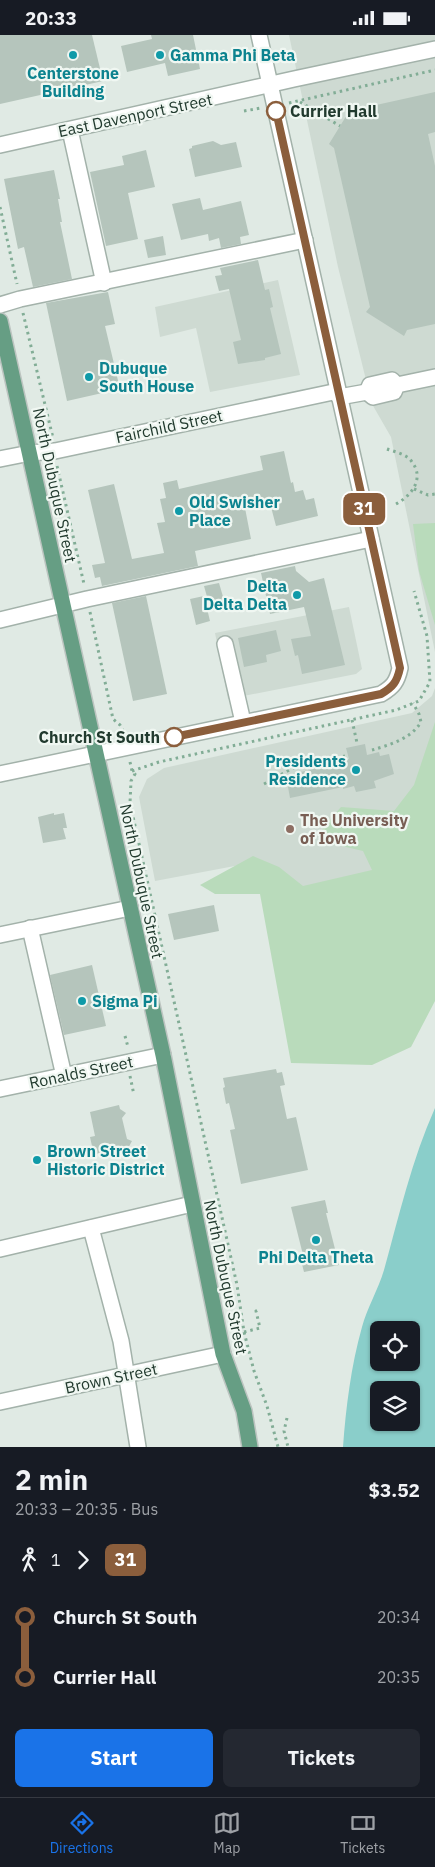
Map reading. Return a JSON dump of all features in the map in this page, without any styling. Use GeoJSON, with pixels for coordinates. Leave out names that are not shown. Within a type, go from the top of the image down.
{"type":"FeatureCollection","features":[{"type":"Feature","properties":{"kind":"main road","name":"North Dubuque Street"},"geometry":{"type":"LineString","coordinates":[[0,321],[163,1055],[223,1354],[244,1411],[250,1447]]}},
{"type":"Feature","properties":{"kind":"street"},"geometry":{"type":"LineString","coordinates":[[0,774],[381,694],[392,688],[397,679],[400,668],[259,35]]}},
{"type":"Feature","properties":{"kind":"street","name":"East Davenport Street"},"geometry":{"type":"LineString","coordinates":[[0,145],[435,49]]}},
{"type":"Feature","properties":{"kind":"street"},"geometry":{"type":"LineString","coordinates":[[70,130],[104,283]]}},
{"type":"Feature","properties":{"kind":"street"},"geometry":{"type":"LineString","coordinates":[[0,305],[20,299],[305,240]]}},
{"type":"Feature","properties":{"kind":"street","name":"Fairchild Street"},"geometry":{"type":"LineString","coordinates":[[0,459],[30,453],[55,451],[177,424],[339,394],[367,392],[370,385],[392,380],[398,385],[435,377]]}},
{"type":"Feature","properties":{"kind":"street"},"geometry":{"type":"LineString","coordinates":[[0,620],[87,599],[371,539]]}},
{"type":"Feature","properties":{"kind":"street"},"geometry":{"type":"LineString","coordinates":[[224,644],[243,722]]}},
{"type":"Feature","properties":{"kind":"street"},"geometry":{"type":"LineString","coordinates":[[0,935],[130,908]]}},
{"type":"Feature","properties":{"kind":"street"},"geometry":{"type":"LineString","coordinates":[[30,928],[64,1076]]}},
{"type":"Feature","properties":{"kind":"street","name":"Ronalds Street"},"geometry":{"type":"LineString","coordinates":[[0,1089],[163,1055]]}},
{"type":"Feature","properties":{"kind":"street"},"geometry":{"type":"LineString","coordinates":[[0,1249],[192,1204]]}},
{"type":"Feature","properties":{"kind":"street"},"geometry":{"type":"LineString","coordinates":[[91,1228],[121,1341],[138,1447]]}},
{"type":"Feature","properties":{"kind":"street","name":"Brown Street"},"geometry":{"type":"LineString","coordinates":[[0,1402],[223,1354]]}},
{"type":"Feature","properties":{"kind":"path"},"geometry":{"type":"LineString","coordinates":[[244,111],[299,102],[435,70]]}},
{"type":"Feature","properties":{"kind":"path"},"geometry":{"type":"LineString","coordinates":[[299,102],[340,126]]}},
{"type":"Feature","properties":{"kind":"path"},"geometry":{"type":"LineString","coordinates":[[0,207],[50,421],[113,719],[124,732],[127,747]]}},
{"type":"Feature","properties":{"kind":"path"},"geometry":{"type":"LineString","coordinates":[[387,449],[404,455],[412,461],[417,479],[414,489],[408,497],[396,504]]}},
{"type":"Feature","properties":{"kind":"path"},"geometry":{"type":"LineString","coordinates":[[414,489],[428,495],[435,494]]}},
{"type":"Feature","properties":{"kind":"path"},"geometry":{"type":"LineString","coordinates":[[372,750],[388,745],[417,729],[421,722],[413,703]]}},
{"type":"Feature","properties":{"kind":"path"},"geometry":{"type":"LineString","coordinates":[[352,720],[357,743]]}},
{"type":"Feature","properties":{"kind":"path"},"geometry":{"type":"LineString","coordinates":[[264,784],[293,768],[345,756]]}},
{"type":"Feature","properties":{"kind":"path"},"geometry":{"type":"LineString","coordinates":[[132,771],[135,773],[131,781],[130,803],[237,1285],[244,1332],[278,1447]]}},
{"type":"Feature","properties":{"kind":"path"},"geometry":{"type":"LineString","coordinates":[[125,1036],[128,1047]]}},
{"type":"Feature","properties":{"kind":"path"},"geometry":{"type":"LineString","coordinates":[[130,1075],[134,1095]]}},
{"type":"Feature","properties":{"kind":"path"},"geometry":{"type":"LineString","coordinates":[[244,1332],[260,1328],[256,1311],[260,1310]]}},
{"type":"Feature","properties":{"kind":"path"},"geometry":{"type":"LineString","coordinates":[[287,1418],[284,1431],[288,1447]]}},
{"type":"Feature","properties":{"kind":"shaded area"},"geometry":{"type":"Polygon","coordinates":[[[289,35],[435,35],[435,652],[391,437],[372,404],[338,267],[289,35]]]}},
{"type":"Feature","properties":{"kind":"shaded area"},"geometry":{"type":"Polygon","coordinates":[[[278,280],[300,375],[210,392],[196,328],[160,337],[155,307],[278,280]]]}},
{"type":"Feature","properties":{"kind":"shaded area"},"geometry":{"type":"Polygon","coordinates":[[[349,607],[362,669],[356,674],[228,699],[215,633],[349,607]]]}},
{"type":"Feature","properties":{"kind":"shaded area","name":"The University of Iowa"},"geometry":{"type":"Polygon","coordinates":[[[435,688],[435,998],[262,861],[155,881],[139,797],[147,779],[164,768],[412,713],[432,696],[435,688]]]}},
{"type":"Feature","properties":{"kind":"green space"},"geometry":{"type":"Polygon","coordinates":[[[435,523],[435,625],[419,571],[413,524],[435,523]]]}},
{"type":"Feature","properties":{"kind":"green space"},"geometry":{"type":"Polygon","coordinates":[[[435,722],[435,1001],[411,1047],[372,1065],[291,1063],[260,894],[215,894],[200,885],[253,856],[279,867],[303,886],[372,870],[363,851],[329,843],[322,829],[341,807],[394,811],[414,785],[435,722]]]}},
{"type":"Feature","properties":{"kind":"water"},"geometry":{"type":"Polygon","coordinates":[[[435,1108],[435,1447],[343,1447],[350,1387],[362,1327],[384,1270],[419,1147],[435,1108]]]}},
{"type":"Feature","properties":{"kind":"building","name":"Centerstone Building"},"geometry":{"type":"Polygon","coordinates":[[[0,35],[92,35],[103,81],[0,104],[0,35]]]}},
{"type":"Feature","properties":{"kind":"building","name":"Gamma Phi Beta"},"geometry":{"type":"Polygon","coordinates":[[[151,35],[193,35],[200,69],[168,76],[165,63],[127,72],[121,46],[152,39],[151,35]]]}},
{"type":"Feature","properties":{"kind":"building"},"geometry":{"type":"Polygon","coordinates":[[[435,92],[435,132],[428,134],[435,166],[435,324],[407,330],[404,336],[366,312],[370,307],[334,148],[329,144],[353,105],[358,109],[435,92]]]}},
{"type":"Feature","properties":{"kind":"building"},"geometry":{"type":"Polygon","coordinates":[[[213,141],[221,145],[236,142],[242,167],[195,177],[189,149],[192,146],[213,141]]]}},
{"type":"Feature","properties":{"kind":"building"},"geometry":{"type":"Polygon","coordinates":[[[146,150],[155,187],[128,193],[138,239],[106,246],[90,172],[124,165],[122,156],[146,150]]]}},
{"type":"Feature","properties":{"kind":"building"},"geometry":{"type":"Polygon","coordinates":[[[54,170],[60,199],[58,199],[62,222],[60,222],[72,279],[33,287],[24,247],[18,249],[4,179],[54,170]]]}},
{"type":"Feature","properties":{"kind":"building"},"geometry":{"type":"Polygon","coordinates":[[[200,198],[203,210],[241,201],[249,235],[240,237],[241,244],[221,248],[219,238],[209,241],[208,234],[181,240],[172,204],[200,198]]]}},
{"type":"Feature","properties":{"kind":"building"},"geometry":{"type":"Polygon","coordinates":[[[163,236],[166,255],[148,258],[144,240],[163,236]]]}},
{"type":"Feature","properties":{"kind":"building"},"geometry":{"type":"Polygon","coordinates":[[[258,260],[265,290],[269,289],[273,307],[270,308],[281,354],[265,358],[265,360],[238,364],[233,342],[241,340],[229,289],[219,291],[215,276],[222,275],[220,268],[258,260]]]}},
{"type":"Feature","properties":{"kind":"building"},"geometry":{"type":"Polygon","coordinates":[[[108,292],[115,324],[105,326],[120,389],[67,401],[46,303],[108,292]]]}},
{"type":"Feature","properties":{"kind":"building"},"geometry":{"type":"Polygon","coordinates":[[[284,451],[291,483],[293,482],[295,492],[303,490],[306,500],[314,498],[318,516],[276,526],[270,503],[245,508],[251,539],[195,551],[198,566],[102,586],[100,577],[95,578],[92,565],[105,563],[88,490],[114,484],[132,559],[164,553],[157,523],[165,522],[160,499],[166,498],[163,483],[177,480],[179,489],[263,470],[260,456],[284,451]]]}},
{"type":"Feature","properties":{"kind":"building"},"geometry":{"type":"Polygon","coordinates":[[[295,566],[296,571],[309,582],[324,578],[345,665],[302,674],[298,655],[295,656],[291,639],[311,636],[304,607],[270,614],[261,573],[295,566]]]}},
{"type":"Feature","properties":{"kind":"building"},"geometry":{"type":"Polygon","coordinates":[[[219,583],[224,600],[209,604],[204,586],[219,583]]]}},
{"type":"Feature","properties":{"kind":"building"},"geometry":{"type":"Polygon","coordinates":[[[146,596],[167,694],[133,701],[112,603],[146,596]]]}},
{"type":"Feature","properties":{"kind":"building"},"geometry":{"type":"Polygon","coordinates":[[[204,596],[210,621],[196,625],[190,599],[204,596]]]}},
{"type":"Feature","properties":{"kind":"building"},"geometry":{"type":"Polygon","coordinates":[[[276,630],[281,651],[266,655],[267,662],[244,667],[238,638],[276,630]]]}},
{"type":"Feature","properties":{"kind":"building","name":"Presidents Residence"},"geometry":{"type":"Polygon","coordinates":[[[365,744],[367,755],[379,752],[380,756],[389,754],[394,774],[374,781],[376,788],[356,792],[354,786],[343,789],[343,787],[290,798],[286,776],[349,759],[346,748],[365,744]]]}},
{"type":"Feature","properties":{"kind":"building"},"geometry":{"type":"Polygon","coordinates":[[[54,813],[54,815],[64,813],[67,828],[63,828],[66,839],[43,843],[38,817],[54,813]]]}},
{"type":"Feature","properties":{"kind":"building"},"geometry":{"type":"Polygon","coordinates":[[[214,905],[219,931],[174,940],[168,914],[214,905]]]}},
{"type":"Feature","properties":{"kind":"building","name":"Sigma Pi"},"geometry":{"type":"Polygon","coordinates":[[[92,965],[106,1026],[64,1035],[50,975],[92,965]]]}},
{"type":"Feature","properties":{"kind":"building"},"geometry":{"type":"Polygon","coordinates":[[[276,1069],[277,1073],[282,1072],[285,1085],[280,1086],[287,1119],[296,1117],[308,1170],[241,1184],[230,1130],[235,1129],[229,1103],[226,1104],[223,1078],[276,1069]]]}},
{"type":"Feature","properties":{"kind":"building"},"geometry":{"type":"Polygon","coordinates":[[[119,1105],[120,1109],[126,1113],[122,1118],[127,1139],[132,1141],[126,1152],[100,1157],[99,1153],[94,1155],[90,1137],[95,1136],[90,1112],[119,1105]]]}},
{"type":"Feature","properties":{"kind":"building","name":"Phi Delta Theta"},"geometry":{"type":"Polygon","coordinates":[[[325,1200],[328,1213],[326,1213],[339,1265],[304,1272],[301,1260],[304,1259],[291,1207],[325,1200]]]}},
{"type":"Feature","properties":{"kind":"bus line","name":"31"},"geometry":{"type":"LineString","coordinates":[[174,737],[381,694],[392,688],[400,668],[276,111]]}},
{"type":"Feature","properties":{"kind":"place","name":"Centerstone Building"},"geometry":{"type":"Point","coordinates":[73,55]}},
{"type":"Feature","properties":{"kind":"place","name":"Gamma Phi Beta"},"geometry":{"type":"Point","coordinates":[160,55]}},
{"type":"Feature","properties":{"kind":"place","name":"Currier Hall"},"geometry":{"type":"Point","coordinates":[276,111]}},
{"type":"Feature","properties":{"kind":"place","name":"Dubuque South House"},"geometry":{"type":"Point","coordinates":[89,377]}},
{"type":"Feature","properties":{"kind":"place","name":"Old Swisher Place"},"geometry":{"type":"Point","coordinates":[179,511]}},
{"type":"Feature","properties":{"kind":"place","name":"Delta Delta Delta"},"geometry":{"type":"Point","coordinates":[297,595]}},
{"type":"Feature","properties":{"kind":"place","name":"Church St South"},"geometry":{"type":"Point","coordinates":[174,737]}},
{"type":"Feature","properties":{"kind":"place","name":"Presidents Residence"},"geometry":{"type":"Point","coordinates":[356,770]}},
{"type":"Feature","properties":{"kind":"place","name":"The University of Iowa"},"geometry":{"type":"Point","coordinates":[290,829]}},
{"type":"Feature","properties":{"kind":"place","name":"Sigma Pi"},"geometry":{"type":"Point","coordinates":[82,1001]}},
{"type":"Feature","properties":{"kind":"place","name":"Brown Street Historic District"},"geometry":{"type":"Point","coordinates":[37,1160]}},
{"type":"Feature","properties":{"kind":"place","name":"Phi Delta Theta"},"geometry":{"type":"Point","coordinates":[316,1240]}}]}
